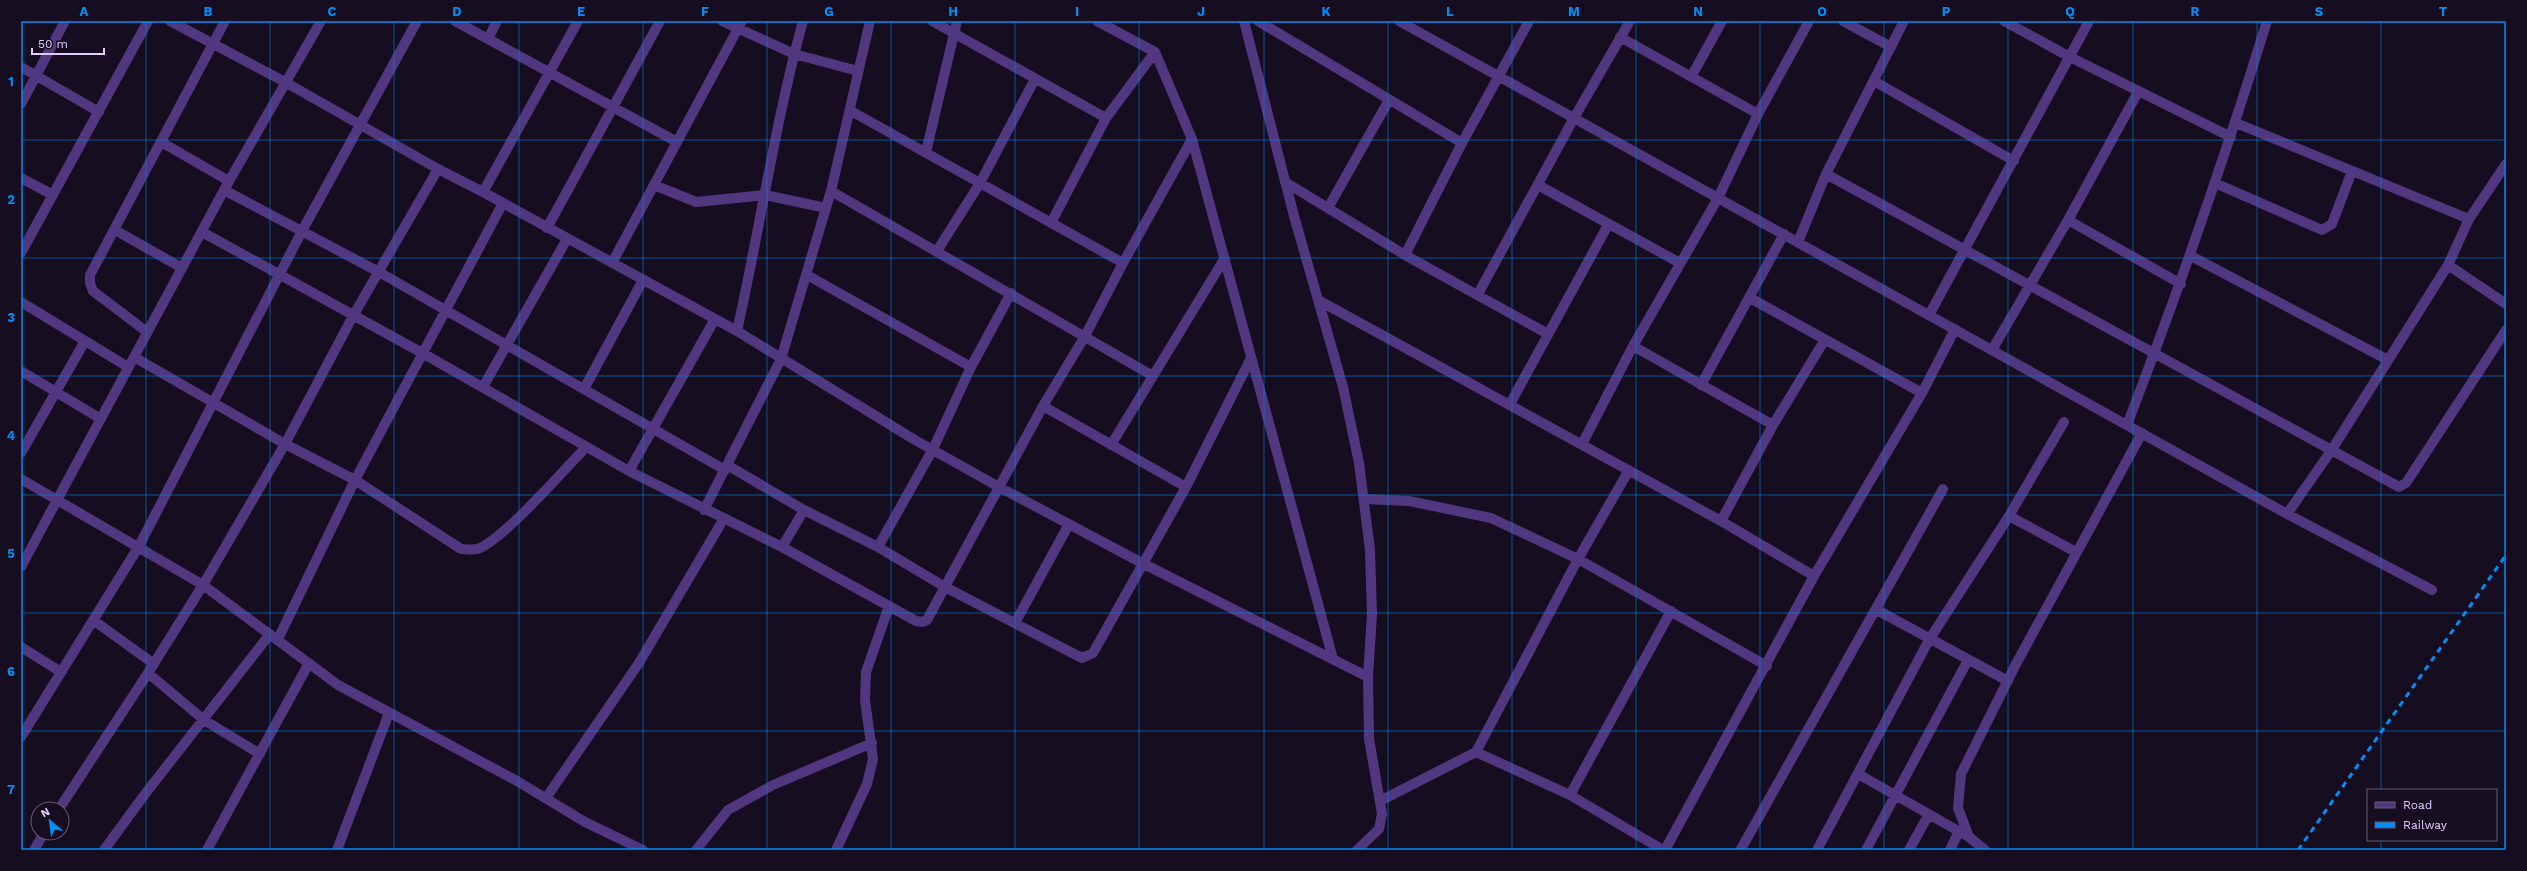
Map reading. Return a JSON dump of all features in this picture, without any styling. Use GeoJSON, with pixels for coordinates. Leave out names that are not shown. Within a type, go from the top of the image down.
{"type":"FeatureCollection","features":[{"type":"Feature","properties":{"kind":"street"},"geometry":{"type":"LineString","coordinates":[[21,104],[65,21]]}},
{"type":"Feature","properties":{"kind":"street"},"geometry":{"type":"LineString","coordinates":[[21,253],[148,21]]}},
{"type":"Feature","properties":{"kind":"street"},"geometry":{"type":"LineString","coordinates":[[170,21],[285,82],[438,169],[483,192],[737,331],[780,359],[999,487],[1142,563],[1368,677]]}},
{"type":"Feature","properties":{"kind":"street"},"geometry":{"type":"LineString","coordinates":[[147,332],[93,291],[90,283],[90,275],[225,21]]}},
{"type":"Feature","properties":{"kind":"street"},"geometry":{"type":"LineString","coordinates":[[21,567],[24,553],[58,499],[226,186],[285,82],[322,21]]}},
{"type":"Feature","properties":{"kind":"street"},"geometry":{"type":"LineString","coordinates":[[21,737],[139,546],[302,231],[417,21]]}},
{"type":"Feature","properties":{"kind":"street"},"geometry":{"type":"LineString","coordinates":[[455,21],[677,142]]}},
{"type":"Feature","properties":{"kind":"street"},"geometry":{"type":"LineString","coordinates":[[488,39],[498,21]]}},
{"type":"Feature","properties":{"kind":"street"},"geometry":{"type":"LineString","coordinates":[[483,192],[550,74],[578,21]]}},
{"type":"Feature","properties":{"kind":"street"},"geometry":{"type":"LineString","coordinates":[[547,228],[614,109],[660,21]]}},
{"type":"Feature","properties":{"kind":"street"},"geometry":{"type":"LineString","coordinates":[[722,21],[739,25],[794,54],[858,71]]}},
{"type":"Feature","properties":{"kind":"street"},"geometry":{"type":"LineString","coordinates":[[737,331],[766,195],[780,110],[803,21]]}},
{"type":"Feature","properties":{"kind":"street"},"geometry":{"type":"LineString","coordinates":[[704,510],[780,359],[807,275],[831,191],[870,21]]}},
{"type":"Feature","properties":{"kind":"street"},"geometry":{"type":"LineString","coordinates":[[932,21],[1106,118]]}},
{"type":"Feature","properties":{"kind":"street"},"geometry":{"type":"LineString","coordinates":[[926,152],[953,32],[957,21]]}},
{"type":"Feature","properties":{"kind":"street"},"geometry":{"type":"LineString","coordinates":[[1097,21],[1155,52],[1192,139],[1223,261],[1333,659]]}},
{"type":"Feature","properties":{"kind":"street"},"geometry":{"type":"LineString","coordinates":[[1244,21],[1285,182],[1343,387],[1359,463],[1364,499],[1370,550],[1372,614],[1368,677],[1369,739],[1382,814],[1379,829],[1357,850]]}},
{"type":"Feature","properties":{"kind":"street"},"geometry":{"type":"LineString","coordinates":[[1258,21],[1462,144]]}},
{"type":"Feature","properties":{"kind":"street"},"geometry":{"type":"LineString","coordinates":[[1400,21],[2287,514],[2432,590]]}},
{"type":"Feature","properties":{"kind":"street"},"geometry":{"type":"LineString","coordinates":[[1405,255],[1462,144],[1529,21]]}},
{"type":"Feature","properties":{"kind":"street"},"geometry":{"type":"LineString","coordinates":[[1478,294],[1574,118],[1630,21]]}},
{"type":"Feature","properties":{"kind":"street"},"geometry":{"type":"LineString","coordinates":[[1691,77],[1722,21]]}},
{"type":"Feature","properties":{"kind":"street"},"geometry":{"type":"LineString","coordinates":[[1582,444],[1633,346],[1718,198],[1758,114],[1809,21]]}},
{"type":"Feature","properties":{"kind":"street"},"geometry":{"type":"LineString","coordinates":[[1843,21],[1891,48]]}},
{"type":"Feature","properties":{"kind":"street"},"geometry":{"type":"LineString","coordinates":[[1798,242],[1826,174],[1904,21]]}},
{"type":"Feature","properties":{"kind":"street"},"geometry":{"type":"LineString","coordinates":[[2004,21],[2138,92],[2231,137]]}},
{"type":"Feature","properties":{"kind":"street"},"geometry":{"type":"LineString","coordinates":[[1929,315],[1964,249],[2014,161],[2068,56],[2089,21]]}},
{"type":"Feature","properties":{"kind":"street"},"geometry":{"type":"LineString","coordinates":[[2127,425],[2191,256],[2236,123],[2267,21]]}},
{"type":"Feature","properties":{"kind":"street"},"geometry":{"type":"LineString","coordinates":[[612,263],[739,25]]}},
{"type":"Feature","properties":{"kind":"street"},"geometry":{"type":"LineString","coordinates":[[1620,38],[1758,114]]}},
{"type":"Feature","properties":{"kind":"street"},"geometry":{"type":"LineString","coordinates":[[1051,223],[1106,118],[1155,52]]}},
{"type":"Feature","properties":{"kind":"street"},"geometry":{"type":"LineString","coordinates":[[21,67],[99,112]]}},
{"type":"Feature","properties":{"kind":"street"},"geometry":{"type":"LineString","coordinates":[[937,251],[980,183],[1035,79]]}},
{"type":"Feature","properties":{"kind":"street"},"geometry":{"type":"LineString","coordinates":[[1874,81],[2014,161]]}},
{"type":"Feature","properties":{"kind":"street"},"geometry":{"type":"LineString","coordinates":[[1992,350],[2068,220],[2138,92]]}},
{"type":"Feature","properties":{"kind":"street"},"geometry":{"type":"LineString","coordinates":[[1328,208],[1389,100]]}},
{"type":"Feature","properties":{"kind":"street"},"geometry":{"type":"LineString","coordinates":[[850,111],[1123,263]]}},
{"type":"Feature","properties":{"kind":"street"},"geometry":{"type":"LineString","coordinates":[[2236,123],[2468,219]]}},
{"type":"Feature","properties":{"kind":"street"},"geometry":{"type":"LineString","coordinates":[[202,232],[483,387],[628,471],[723,520],[782,547],[889,606],[922,622],[927,620],[1043,406],[1085,336],[1123,263],[1192,139]]}},
{"type":"Feature","properties":{"kind":"street"},"geometry":{"type":"LineString","coordinates":[[161,142],[226,186],[302,231],[379,272],[584,389],[804,510],[878,547],[945,587],[1082,658],[1093,653],[1142,563],[1186,487],[1251,358]]}},
{"type":"Feature","properties":{"kind":"street"},"geometry":{"type":"LineString","coordinates":[[2287,514],[2331,451],[2448,265],[2468,219],[2506,164]]}},
{"type":"Feature","properties":{"kind":"street"},"geometry":{"type":"LineString","coordinates":[[64,801],[154,664],[203,585],[285,444],[353,316],[438,169]]}},
{"type":"Feature","properties":{"kind":"street"},"geometry":{"type":"LineString","coordinates":[[2215,183],[2322,230],[2332,224],[2352,171]]}},
{"type":"Feature","properties":{"kind":"street"},"geometry":{"type":"LineString","coordinates":[[1826,174],[2399,487],[2403,486],[2506,330]]}},
{"type":"Feature","properties":{"kind":"street"},"geometry":{"type":"LineString","coordinates":[[21,178],[53,195]]}},
{"type":"Feature","properties":{"kind":"street"},"geometry":{"type":"LineString","coordinates":[[1285,182],[1405,255],[1548,334]]}},
{"type":"Feature","properties":{"kind":"street"},"geometry":{"type":"LineString","coordinates":[[654,185],[696,202],[766,195],[826,208]]}},
{"type":"Feature","properties":{"kind":"street"},"geometry":{"type":"LineString","coordinates":[[1538,185],[1608,225],[1680,263]]}},
{"type":"Feature","properties":{"kind":"street"},"geometry":{"type":"LineString","coordinates":[[831,191],[1011,293],[1153,376]]}},
{"type":"Feature","properties":{"kind":"street"},"geometry":{"type":"LineString","coordinates":[[104,850],[145,794],[274,636],[355,480],[424,354],[503,203]]}},
{"type":"Feature","properties":{"kind":"street"},"geometry":{"type":"LineString","coordinates":[[2068,220],[2181,284]]}},
{"type":"Feature","properties":{"kind":"street"},"geometry":{"type":"LineString","coordinates":[[1510,404],[1608,225]]}},
{"type":"Feature","properties":{"kind":"street"},"geometry":{"type":"LineString","coordinates":[[115,230],[182,268]]}},
{"type":"Feature","properties":{"kind":"street"},"geometry":{"type":"LineString","coordinates":[[1701,385],[1784,234]]}},
{"type":"Feature","properties":{"kind":"street"},"geometry":{"type":"LineString","coordinates":[[483,387],[508,346],[567,239]]}},
{"type":"Feature","properties":{"kind":"street"},"geometry":{"type":"LineString","coordinates":[[2191,256],[2388,360]]}},
{"type":"Feature","properties":{"kind":"street"},"geometry":{"type":"LineString","coordinates":[[1111,445],[1223,261]]}},
{"type":"Feature","properties":{"kind":"street"},"geometry":{"type":"LineString","coordinates":[[2448,265],[2506,304]]}},
{"type":"Feature","properties":{"kind":"street"},"geometry":{"type":"LineString","coordinates":[[807,275],[971,367]]}},
{"type":"Feature","properties":{"kind":"street"},"geometry":{"type":"LineString","coordinates":[[584,389],[643,280]]}},
{"type":"Feature","properties":{"kind":"street"},"geometry":{"type":"LineString","coordinates":[[878,547],[933,449],[971,367],[1011,293]]}},
{"type":"Feature","properties":{"kind":"street"},"geometry":{"type":"LineString","coordinates":[[1750,298],[1824,341],[1922,393]]}},
{"type":"Feature","properties":{"kind":"street"},"geometry":{"type":"LineString","coordinates":[[1318,300],[1721,521],[1814,576]]}},
{"type":"Feature","properties":{"kind":"street"},"geometry":{"type":"LineString","coordinates":[[21,302],[128,367]]}},
{"type":"Feature","properties":{"kind":"street"},"geometry":{"type":"LineString","coordinates":[[628,471],[654,428],[714,319]]}},
{"type":"Feature","properties":{"kind":"street"},"geometry":{"type":"LineString","coordinates":[[1476,752],[1570,796],[1664,850],[1767,666],[1814,576],[1922,393],[1955,329]]}},
{"type":"Feature","properties":{"kind":"street"},"geometry":{"type":"LineString","coordinates":[[21,453],[85,341]]}},
{"type":"Feature","properties":{"kind":"street"},"geometry":{"type":"LineString","coordinates":[[1721,521],[1773,425],[1824,341]]}},
{"type":"Feature","properties":{"kind":"street"},"geometry":{"type":"LineString","coordinates":[[1633,346],[1773,425]]}},
{"type":"Feature","properties":{"kind":"street"},"geometry":{"type":"LineString","coordinates":[[134,358],[214,402],[285,444],[355,480],[461,548],[477,549],[491,540],[536,500],[586,447]]}},
{"type":"Feature","properties":{"kind":"street"},"geometry":{"type":"LineString","coordinates":[[21,371],[101,418]]}},
{"type":"Feature","properties":{"kind":"street"},"geometry":{"type":"LineString","coordinates":[[1043,406],[1186,487]]}},
{"type":"Feature","properties":{"kind":"street"},"geometry":{"type":"LineString","coordinates":[[1817,850],[1930,640],[2009,516],[2064,422]]}},
{"type":"Feature","properties":{"kind":"street"},"geometry":{"type":"LineString","coordinates":[[1969,837],[1958,808],[1961,774],[2008,680],[2076,552],[2142,433]]}},
{"type":"Feature","properties":{"kind":"street"},"geometry":{"type":"LineString","coordinates":[[1380,801],[1476,752],[1578,559],[1629,470]]}},
{"type":"Feature","properties":{"kind":"street"},"geometry":{"type":"LineString","coordinates":[[21,479],[139,546],[203,585],[274,636],[338,685],[546,798],[586,822],[643,850]]}},
{"type":"Feature","properties":{"kind":"street"},"geometry":{"type":"LineString","coordinates":[[1740,849],[1943,489]]}},
{"type":"Feature","properties":{"kind":"street"},"geometry":{"type":"LineString","coordinates":[[1364,499],[1409,501],[1491,518],[1578,559],[1767,666]]}},
{"type":"Feature","properties":{"kind":"street"},"geometry":{"type":"LineString","coordinates":[[782,547],[804,510]]}},
{"type":"Feature","properties":{"kind":"street"},"geometry":{"type":"LineString","coordinates":[[2009,516],[2076,552]]}},
{"type":"Feature","properties":{"kind":"street"},"geometry":{"type":"LineString","coordinates":[[546,798],[639,662],[723,520]]}},
{"type":"Feature","properties":{"kind":"street"},"geometry":{"type":"LineString","coordinates":[[1015,623],[1069,524]]}},
{"type":"Feature","properties":{"kind":"street"},"geometry":{"type":"LineString","coordinates":[[836,850],[867,784],[873,759],[865,700],[866,672],[889,606]]}},
{"type":"Feature","properties":{"kind":"street"},"geometry":{"type":"LineString","coordinates":[[1876,610],[1930,640],[2008,680]]}},
{"type":"Feature","properties":{"kind":"street"},"geometry":{"type":"LineString","coordinates":[[1570,796],[1671,611]]}},
{"type":"Feature","properties":{"kind":"street"},"geometry":{"type":"LineString","coordinates":[[93,620],[154,664]]}},
{"type":"Feature","properties":{"kind":"street"},"geometry":{"type":"LineString","coordinates":[[21,647],[61,672]]}},
{"type":"Feature","properties":{"kind":"street"},"geometry":{"type":"LineString","coordinates":[[1866,850],[1897,796],[1968,660]]}},
{"type":"Feature","properties":{"kind":"street"},"geometry":{"type":"LineString","coordinates":[[208,850],[309,663]]}},
{"type":"Feature","properties":{"kind":"street"},"geometry":{"type":"LineString","coordinates":[[148,673],[204,720],[260,754]]}},
{"type":"Feature","properties":{"kind":"street"},"geometry":{"type":"LineString","coordinates":[[337,850],[389,713]]}},
{"type":"Feature","properties":{"kind":"street"},"geometry":{"type":"LineString","coordinates":[[696,850],[728,810],[773,785],[872,743]]}},
{"type":"Feature","properties":{"kind":"street"},"geometry":{"type":"LineString","coordinates":[[1858,774],[1960,831],[1985,850]]}},
{"type":"Feature","properties":{"kind":"street"},"geometry":{"type":"LineString","coordinates":[[1909,850],[1929,814]]}},
{"type":"Feature","properties":{"kind":"street"},"geometry":{"type":"LineString","coordinates":[[1950,850],[1960,831]]}},
{"type":"Feature","properties":{"kind":"street"},"geometry":{"type":"LineString","coordinates":[[34,850],[39,841]]}},
{"type":"Feature","properties":{"kind":"railway"},"geometry":{"type":"LineString","coordinates":[[2298,850],[2506,555]]}}]}
